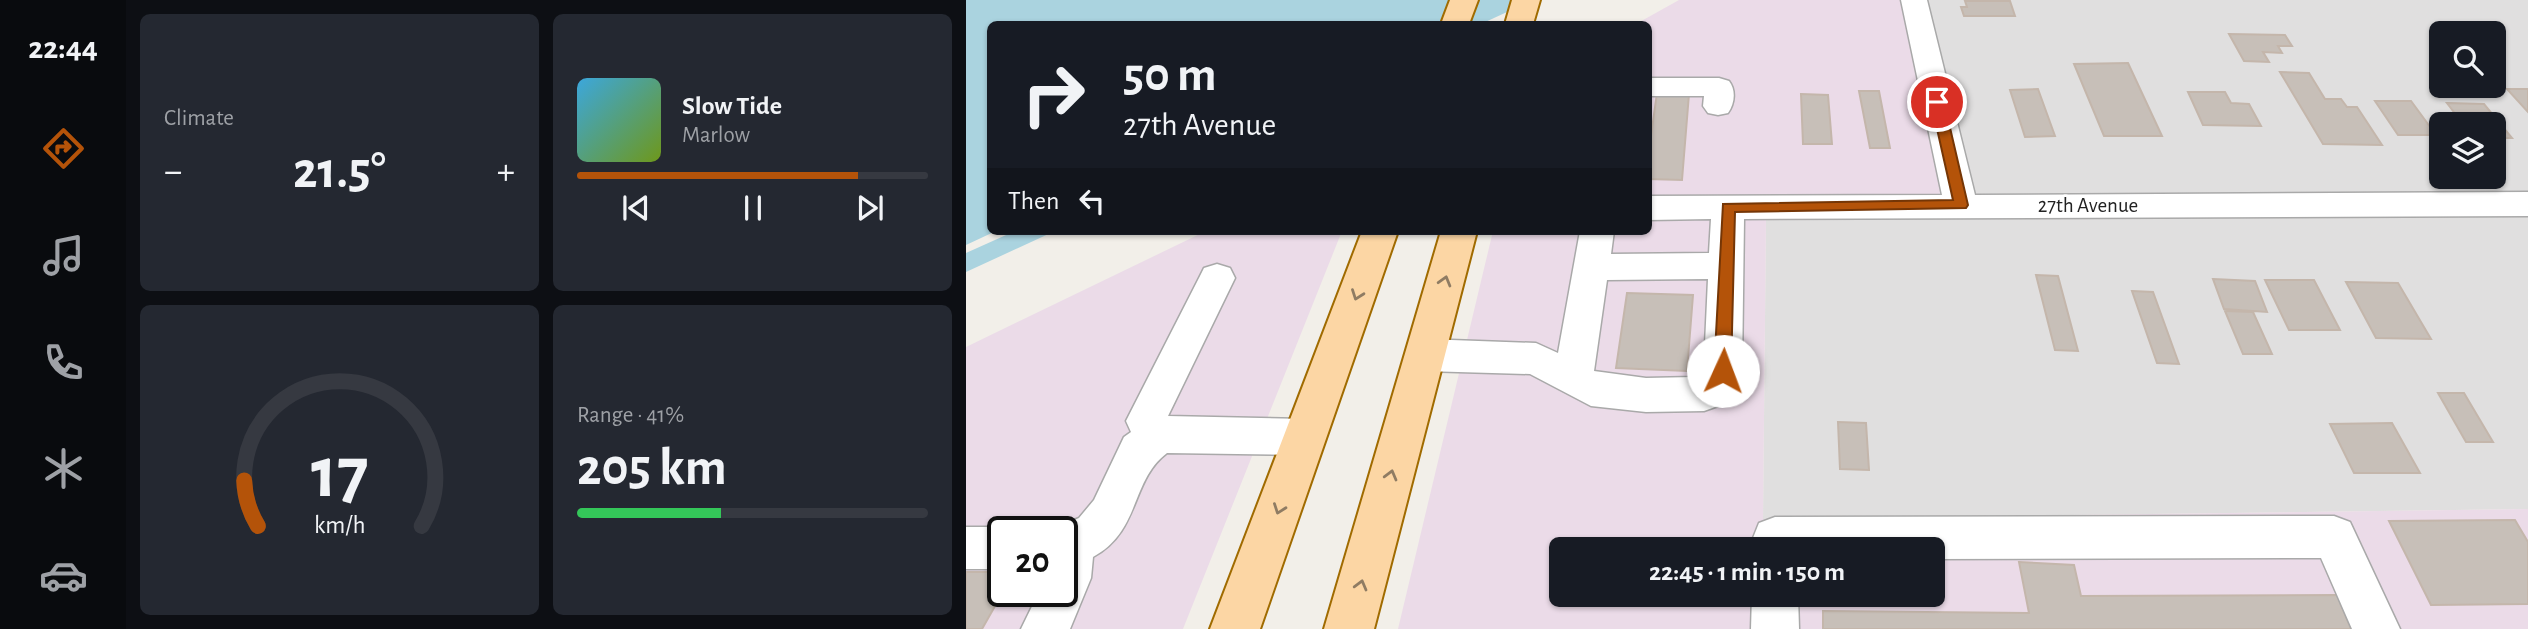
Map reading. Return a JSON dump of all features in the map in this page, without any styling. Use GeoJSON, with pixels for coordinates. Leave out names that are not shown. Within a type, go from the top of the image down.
{"type":"FeatureCollection","features":[{"type":"Feature","properties":{"kind":"main road"},"geometry":{"type":"LineString","coordinates":[[1456,21],[1464,0]]}},
{"type":"Feature","properties":{"kind":"main road"},"geometry":{"type":"LineString","coordinates":[[1520,21],[1526,0]]}},
{"type":"Feature","properties":{"kind":"main road"},"geometry":{"type":"LineString","coordinates":[[1236,629],[1379,235]]}},
{"type":"Feature","properties":{"kind":"main road"},"geometry":{"type":"LineString","coordinates":[[1349,629],[1458,235]]}},
{"type":"Feature","properties":{"kind":"street"},"geometry":{"type":"LineString","coordinates":[[1914,0],[1961,205]]}},
{"type":"Feature","properties":{"kind":"street"},"geometry":{"type":"LineString","coordinates":[[1652,87],[1719,87],[1718,106]]}},
{"type":"Feature","properties":{"kind":"street","name":"27th Avenue"},"geometry":{"type":"LineString","coordinates":[[1652,208],[2528,204]]}},
{"type":"Feature","properties":{"kind":"street"},"geometry":{"type":"LineString","coordinates":[[1424,355],[1536,359],[1591,389],[1646,396],[1704,394],[1723,371],[1728,207]]}},
{"type":"Feature","properties":{"kind":"street"},"geometry":{"type":"LineString","coordinates":[[1573,379],[1596,235]]}},
{"type":"Feature","properties":{"kind":"street"},"geometry":{"type":"LineString","coordinates":[[1591,267],[1726,267]]}},
{"type":"Feature","properties":{"kind":"street"},"geometry":{"type":"LineString","coordinates":[[1160,435],[1146,421],[1217,278]]}},
{"type":"Feature","properties":{"kind":"street"},"geometry":{"type":"LineString","coordinates":[[1078,541],[1095,533],[1109,514],[1139,450],[1160,435],[1305,437]]}},
{"type":"Feature","properties":{"kind":"street"},"geometry":{"type":"LineString","coordinates":[[1945,538],[2334,537],[2376,629]]}},
{"type":"Feature","properties":{"kind":"street"},"geometry":{"type":"LineString","coordinates":[[966,548],[987,548]]}},
{"type":"Feature","properties":{"kind":"street"},"geometry":{"type":"LineString","coordinates":[[1045,629],[1055,607]]}},
{"type":"Feature","properties":{"kind":"street"},"geometry":{"type":"LineString","coordinates":[[1775,607],[1775,629]]}},
{"type":"Feature","properties":{"kind":"shaded area"},"geometry":{"type":"Polygon","coordinates":[[[1679,0],[1903,0],[1941,194],[1652,197],[1652,21],[1641,21],[1679,0]]]}},
{"type":"Feature","properties":{"kind":"shaded area"},"geometry":{"type":"Polygon","coordinates":[[[1925,0],[2528,0],[2528,193],[1972,194],[1925,0]]]}},
{"type":"Feature","properties":{"kind":"shaded area"},"geometry":{"type":"Polygon","coordinates":[[[2528,215],[2528,509],[1763,519],[1766,218],[2528,215]]]}},
{"type":"Feature","properties":{"kind":"shaded area"},"geometry":{"type":"Polygon","coordinates":[[[1766,218],[1763,519],[2528,509],[2528,629],[1398,629],[1492,235],[1652,235],[1652,220],[1766,218]]]}},
{"type":"Feature","properties":{"kind":"shaded area"},"geometry":{"type":"Polygon","coordinates":[[[1198,235],[1340,235],[1183,629],[966,629],[966,347],[1198,235]]]}},
{"type":"Feature","properties":{"kind":"water"},"geometry":{"type":"Polygon","coordinates":[[[966,0],[1533,0],[1488,21],[987,21],[987,235],[966,245],[966,0]]]}},
{"type":"Feature","properties":{"kind":"water"},"geometry":{"type":"Polygon","coordinates":[[[1006,235],[1046,235],[966,272],[966,253],[1006,235]]]}},
{"type":"Feature","properties":{"kind":"building"},"geometry":{"type":"Polygon","coordinates":[[[1965,1],[2010,1],[2015,16],[1964,16],[1961,7],[1967,7],[1965,1]]]}},
{"type":"Feature","properties":{"kind":"building"},"geometry":{"type":"Polygon","coordinates":[[[2229,34],[2285,35],[2292,46],[2278,46],[2282,53],[2263,52],[2269,62],[2244,61],[2229,34]]]}},
{"type":"Feature","properties":{"kind":"building"},"geometry":{"type":"Polygon","coordinates":[[[2128,63],[2162,136],[2104,136],[2074,64],[2128,63]]]}},
{"type":"Feature","properties":{"kind":"building"},"geometry":{"type":"Polygon","coordinates":[[[2280,72],[2309,73],[2325,99],[2341,99],[2347,107],[2357,107],[2382,145],[2323,144],[2280,72]]]}},
{"type":"Feature","properties":{"kind":"building"},"geometry":{"type":"Polygon","coordinates":[[[2038,89],[2055,136],[2025,137],[2010,90],[2038,89]]]}},
{"type":"Feature","properties":{"kind":"building"},"geometry":{"type":"Polygon","coordinates":[[[2507,89],[2528,89],[2528,112],[2507,89]]]}},
{"type":"Feature","properties":{"kind":"building"},"geometry":{"type":"Polygon","coordinates":[[[1859,91],[1879,91],[1890,148],[1870,148],[1859,91]]]}},
{"type":"Feature","properties":{"kind":"building"},"geometry":{"type":"Polygon","coordinates":[[[2188,92],[2225,92],[2231,103],[2249,104],[2261,126],[2203,125],[2188,92]]]}},
{"type":"Feature","properties":{"kind":"building"},"geometry":{"type":"Polygon","coordinates":[[[1657,93],[1689,94],[1682,180],[1652,179],[1652,129],[1657,93]]]}},
{"type":"Feature","properties":{"kind":"building"},"geometry":{"type":"Polygon","coordinates":[[[1801,94],[1828,95],[1832,144],[1803,144],[1801,94]]]}},
{"type":"Feature","properties":{"kind":"building"},"geometry":{"type":"Polygon","coordinates":[[[2375,101],[2411,101],[2429,125],[2429,135],[2398,135],[2375,101]]]}},
{"type":"Feature","properties":{"kind":"building"},"geometry":{"type":"Polygon","coordinates":[[[2447,103],[2484,104],[2491,112],[2454,112],[2447,103]]]}},
{"type":"Feature","properties":{"kind":"building"},"geometry":{"type":"Polygon","coordinates":[[[2036,275],[2058,276],[2078,351],[2055,350],[2036,275]]]}},
{"type":"Feature","properties":{"kind":"building"},"geometry":{"type":"Polygon","coordinates":[[[2213,279],[2255,281],[2267,312],[2224,309],[2213,279]]]}},
{"type":"Feature","properties":{"kind":"building"},"geometry":{"type":"Polygon","coordinates":[[[2265,280],[2314,280],[2340,330],[2289,330],[2265,280]]]}},
{"type":"Feature","properties":{"kind":"building"},"geometry":{"type":"Polygon","coordinates":[[[2346,282],[2398,283],[2431,339],[2376,338],[2346,282]]]}},
{"type":"Feature","properties":{"kind":"building"},"geometry":{"type":"Polygon","coordinates":[[[2132,291],[2153,292],[2179,364],[2157,363],[2132,291]]]}},
{"type":"Feature","properties":{"kind":"building"},"geometry":{"type":"Polygon","coordinates":[[[1627,293],[1693,295],[1687,371],[1616,368],[1627,293]]]}},
{"type":"Feature","properties":{"kind":"building"},"geometry":{"type":"Polygon","coordinates":[[[2225,311],[2253,312],[2272,354],[2243,354],[2225,311]]]}},
{"type":"Feature","properties":{"kind":"building"},"geometry":{"type":"Polygon","coordinates":[[[2438,393],[2464,393],[2493,442],[2466,442],[2438,393]]]}},
{"type":"Feature","properties":{"kind":"building"},"geometry":{"type":"Polygon","coordinates":[[[1838,422],[1866,423],[1869,470],[1840,469],[1838,422]]]}},
{"type":"Feature","properties":{"kind":"building"},"geometry":{"type":"Polygon","coordinates":[[[2392,423],[2420,473],[2354,473],[2330,424],[2392,423]]]}},
{"type":"Feature","properties":{"kind":"building"},"geometry":{"type":"Polygon","coordinates":[[[2515,520],[2528,542],[2528,604],[2431,605],[2389,521],[2515,520]]]}},
{"type":"Feature","properties":{"kind":"building"},"geometry":{"type":"Polygon","coordinates":[[[2019,562],[2074,565],[2081,596],[2337,595],[2351,629],[1823,629],[1823,611],[2029,613],[2019,562]]]}},
{"type":"Feature","properties":{"kind":"building"},"geometry":{"type":"Polygon","coordinates":[[[966,572],[987,572],[987,607],[994,607],[982,629],[966,629],[966,572]]]}},
{"type":"Feature","properties":{"kind":"route"},"geometry":{"type":"LineString","coordinates":[[1723,371],[1728,207],[1961,205],[1937,102]]}}]}
